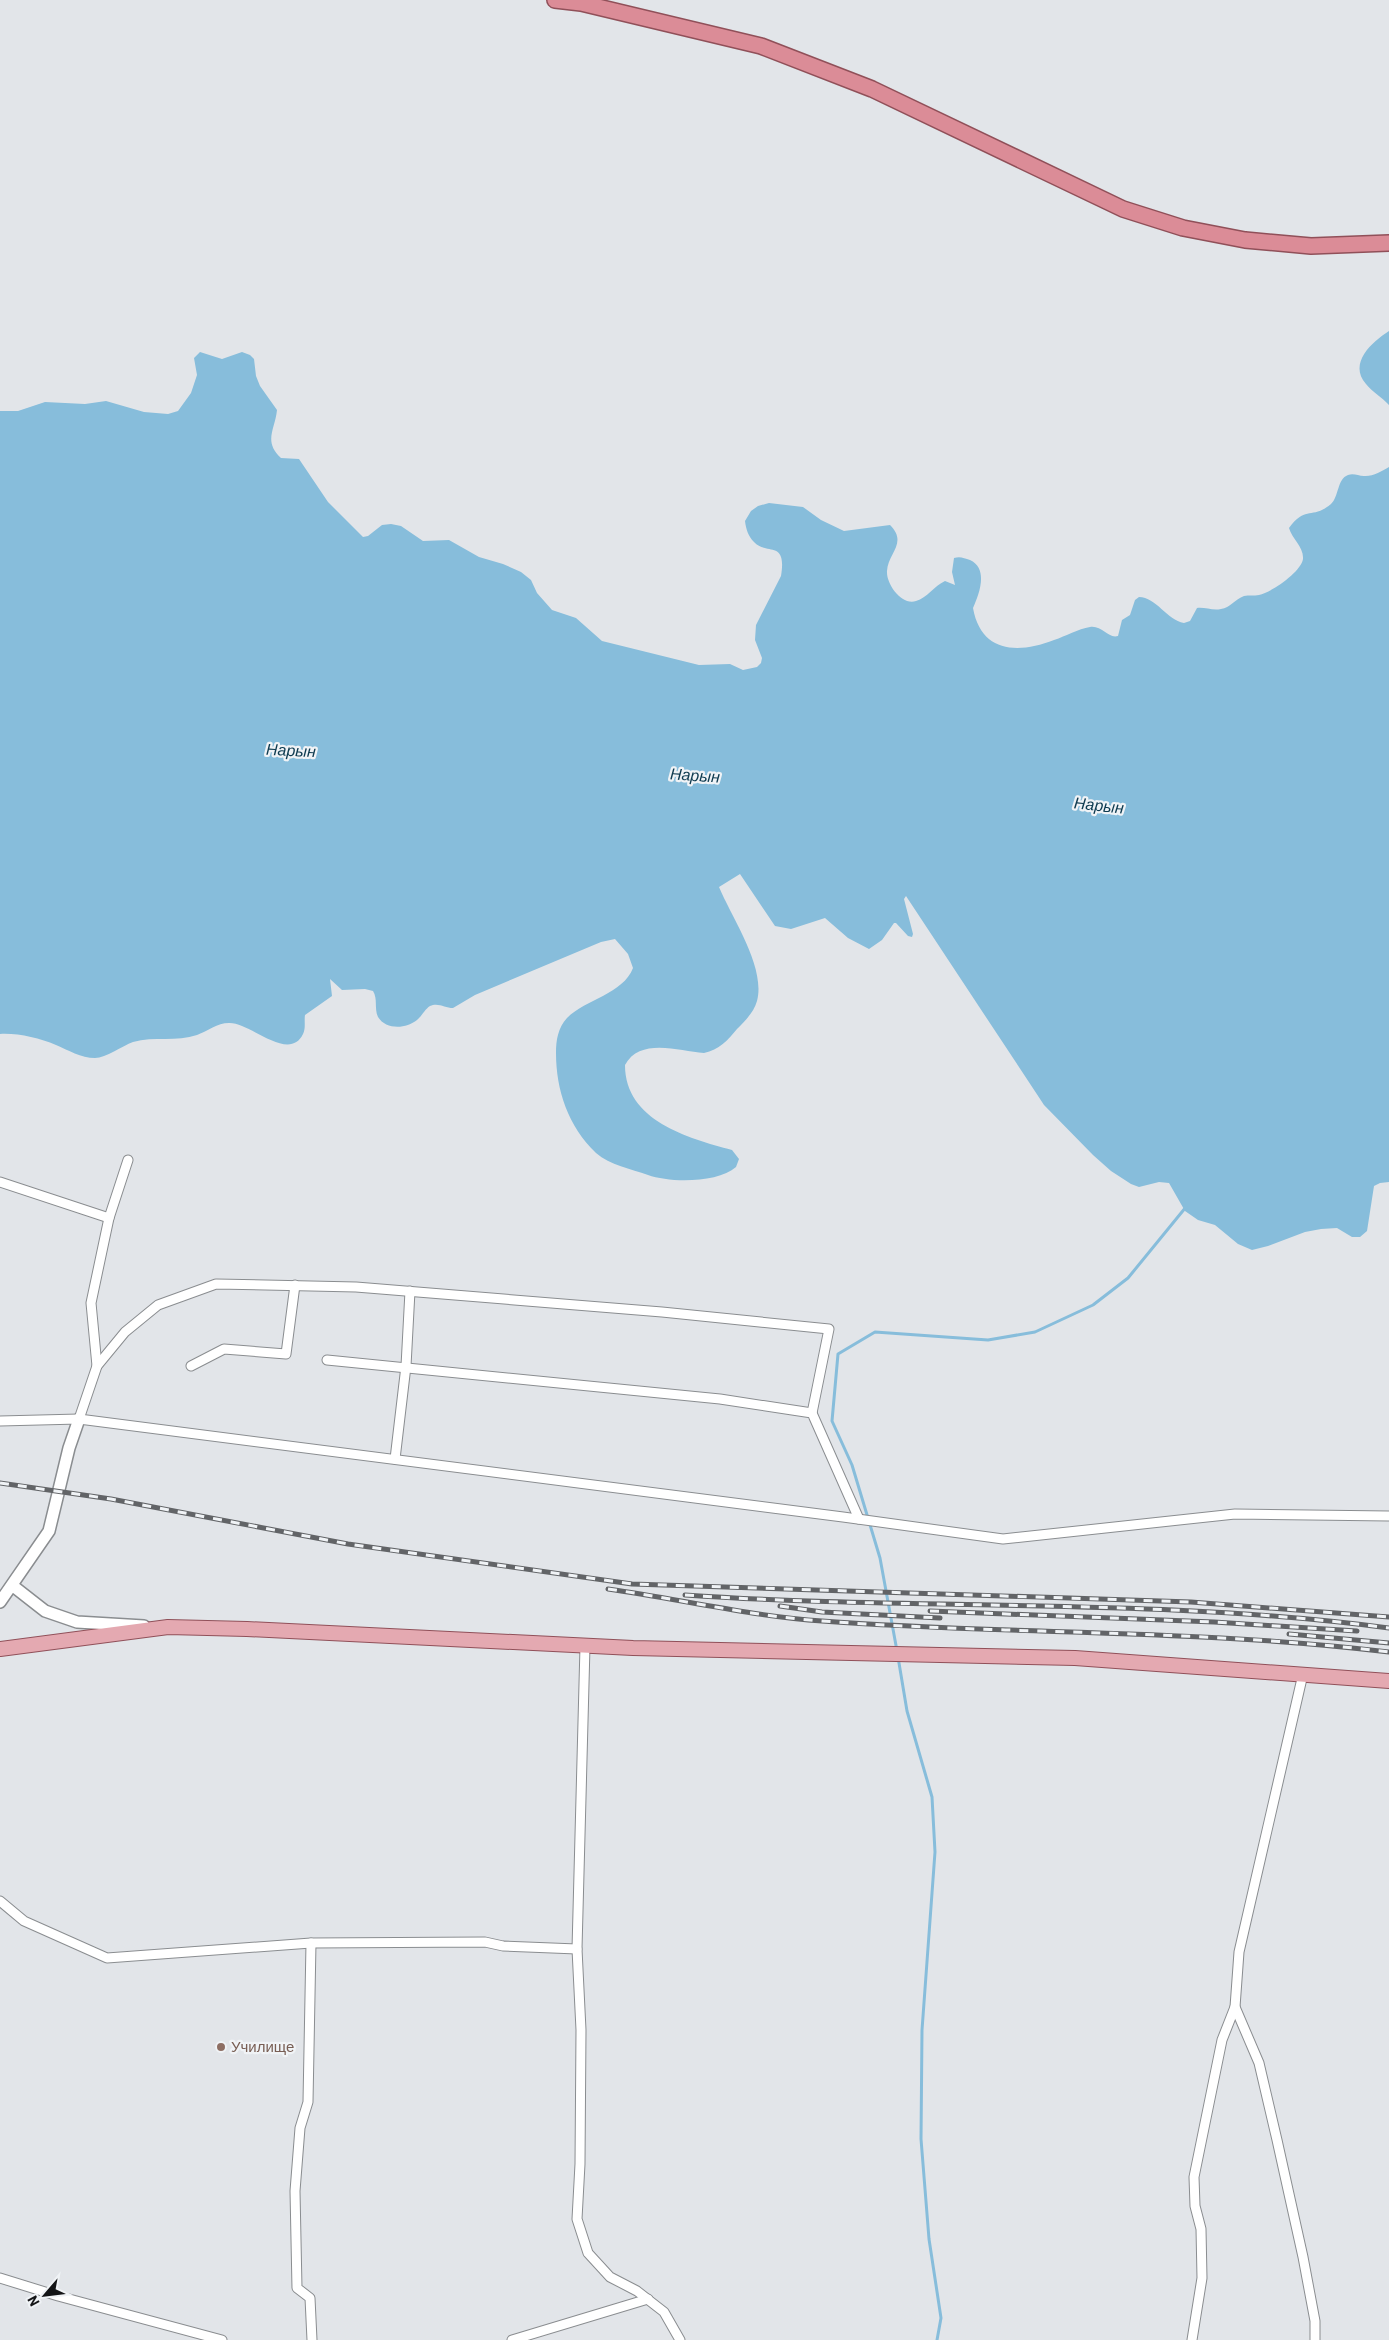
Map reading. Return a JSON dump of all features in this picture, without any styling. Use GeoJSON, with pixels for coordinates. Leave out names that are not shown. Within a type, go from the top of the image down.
{"type":"FeatureCollection","features":[{"type":"Feature","properties":{"kind":"highway"},"geometry":{"type":"LineString","coordinates":[[555,0],[581,3],[761,46],[872,89],[1123,209],[1183,228],[1245,240],[1312,246],[1389,243]]}},
{"type":"Feature","properties":{"kind":"main road"},"geometry":{"type":"LineString","coordinates":[[0,1649],[168,1627],[306,1631],[585,1646],[1075,1658],[1389,1681]]}},
{"type":"Feature","properties":{"kind":"street"},"geometry":{"type":"LineString","coordinates":[[97,1366],[91,1303],[109,1218],[128,1160]]}},
{"type":"Feature","properties":{"kind":"street"},"geometry":{"type":"LineString","coordinates":[[0,1182],[109,1218]]}},
{"type":"Feature","properties":{"kind":"street"},"geometry":{"type":"LineString","coordinates":[[0,1602],[49,1531],[69,1448],[97,1366],[125,1332],[158,1305],[216,1284],[356,1287],[662,1312],[829,1329],[812,1412],[859,1519]]}},
{"type":"Feature","properties":{"kind":"street"},"geometry":{"type":"LineString","coordinates":[[191,1366],[224,1350],[286,1354],[295,1285]]}},
{"type":"Feature","properties":{"kind":"street"},"geometry":{"type":"LineString","coordinates":[[395,1459],[406,1366],[410,1291]]}},
{"type":"Feature","properties":{"kind":"street"},"geometry":{"type":"LineString","coordinates":[[327,1360],[406,1366],[720,1399],[812,1412]]}},
{"type":"Feature","properties":{"kind":"street"},"geometry":{"type":"LineString","coordinates":[[0,1422],[79,1419],[1003,1539],[1235,1514],[1389,1516]]}},
{"type":"Feature","properties":{"kind":"street"},"geometry":{"type":"LineString","coordinates":[[12,1586],[45,1611],[77,1622],[168,1627]]}},
{"type":"Feature","properties":{"kind":"street"},"geometry":{"type":"LineString","coordinates":[[585,1646],[577,1949],[581,2030],[580,2164],[577,2219],[588,2253],[610,2276],[648,2299],[664,2312],[680,2340]]}},
{"type":"Feature","properties":{"kind":"street"},"geometry":{"type":"LineString","coordinates":[[1192,2340],[1202,2278],[1201,2228],[1195,2206],[1194,2177],[1222,2040],[1235,2007],[1239,1952],[1303,1674]]}},
{"type":"Feature","properties":{"kind":"street"},"geometry":{"type":"LineString","coordinates":[[0,1901],[24,1921],[107,1958],[311,1943],[485,1942],[503,1946],[577,1949]]}},
{"type":"Feature","properties":{"kind":"street"},"geometry":{"type":"LineString","coordinates":[[311,1943],[308,2102],[300,2128],[295,2191],[297,2288],[310,2298],[312,2340]]}},
{"type":"Feature","properties":{"kind":"street"},"geometry":{"type":"LineString","coordinates":[[1235,2007],[1259,2063],[1316,2321],[1315,2340]]}},
{"type":"Feature","properties":{"kind":"street"},"geometry":{"type":"LineString","coordinates":[[0,2278],[58,2296],[222,2340]]}},
{"type":"Feature","properties":{"kind":"street"},"geometry":{"type":"LineString","coordinates":[[512,2340],[648,2299]]}},
{"type":"Feature","properties":{"kind":"water"},"geometry":{"type":"Polygon","coordinates":[[[1389,331],[1389,405],[1366,384],[1361,376],[1360,368],[1364,354],[1389,331]]]}},
{"type":"Feature","properties":{"kind":"water","name":"Нарын"},"geometry":{"type":"Polygon","coordinates":[[[200,352],[222,359],[242,352],[254,359],[256,376],[260,386],[277,410],[271,441],[272,446],[281,458],[299,459],[328,502],[363,537],[368,536],[382,525],[391,524],[401,526],[423,541],[449,540],[479,557],[521,572],[531,580],[537,593],[552,610],[576,618],[602,641],[699,665],[730,664],[743,670],[757,667],[761,663],[762,658],[755,640],[756,625],[781,576],[782,564],[779,553],[775,550],[759,546],[752,540],[748,532],[745,521],[751,511],[758,506],[769,503],[803,507],[821,520],[844,531],[890,525],[895,531],[897,543],[888,565],[887,576],[896,593],[911,602],[924,597],[945,581],[955,585],[952,572],[954,558],[960,557],[970,560],[976,564],[981,575],[980,589],[973,608],[977,623],[984,634],[993,642],[1015,648],[1041,644],[1090,627],[1098,628],[1111,636],[1118,636],[1122,620],[1130,615],[1135,600],[1139,597],[1151,601],[1172,618],[1184,623],[1190,621],[1197,608],[1215,610],[1224,608],[1244,596],[1265,593],[1285,581],[1301,564],[1303,559],[1302,551],[1289,528],[1295,521],[1300,517],[1324,509],[1331,504],[1344,477],[1352,474],[1370,476],[1389,467],[1389,1182],[1374,1186],[1367,1231],[1360,1237],[1352,1237],[1337,1228],[1321,1229],[1305,1232],[1252,1250],[1238,1244],[1215,1225],[1198,1220],[1185,1211],[1169,1183],[1159,1182],[1139,1187],[1111,1171],[1044,1105],[906,896],[904,899],[913,934],[912,937],[908,936],[894,923],[882,940],[869,949],[848,938],[825,918],[791,929],[775,926],[740,874],[719,887],[746,943],[757,973],[757,1001],[754,1009],[730,1037],[714,1050],[704,1053],[650,1048],[632,1056],[625,1065],[628,1084],[636,1100],[647,1113],[679,1133],[732,1150],[739,1159],[736,1167],[728,1172],[706,1179],[681,1180],[657,1178],[608,1161],[596,1153],[578,1131],[561,1094],[556,1048],[561,1026],[575,1011],[621,984],[633,968],[628,954],[615,939],[601,942],[475,995],[453,1008],[436,1005],[430,1006],[417,1020],[407,1025],[396,1027],[386,1024],[378,1017],[373,991],[365,989],[342,990],[330,979],[332,996],[305,1015],[303,1034],[297,1042],[288,1044],[269,1039],[238,1024],[229,1023],[220,1024],[189,1037],[149,1039],[133,1042],[109,1054],[90,1058],[36,1038],[14,1034],[0,1034],[0,411],[18,411],[45,402],[85,404],[106,401],[144,412],[168,414],[178,411],[191,393],[197,375],[194,358],[200,352]]]}},
{"type":"Feature","properties":{"kind":"waterway"},"geometry":{"type":"LineString","coordinates":[[897,1651],[880,1558],[852,1465],[832,1421],[838,1354],[875,1332],[988,1340],[1035,1332],[1093,1305],[1128,1278],[1186,1207]]}},
{"type":"Feature","properties":{"kind":"waterway"},"geometry":{"type":"LineString","coordinates":[[898,1657],[907,1711],[932,1797],[935,1852],[922,2030],[921,2139],[929,2239],[941,2318],[937,2340]]}},
{"type":"Feature","properties":{"kind":"railway"},"geometry":{"type":"LineString","coordinates":[[0,1483],[111,1499],[348,1544],[632,1584],[1191,1602],[1389,1617]]}},
{"type":"Feature","properties":{"kind":"railway"},"geometry":{"type":"LineString","coordinates":[[608,1589],[795,1619],[964,1629],[1248,1639],[1389,1652]]}},
{"type":"Feature","properties":{"kind":"railway"},"geometry":{"type":"LineString","coordinates":[[685,1595],[861,1603],[1126,1608],[1214,1612],[1301,1618],[1389,1628]]}},
{"type":"Feature","properties":{"kind":"railway"},"geometry":{"type":"LineString","coordinates":[[780,1606],[822,1612],[940,1618]]}},
{"type":"Feature","properties":{"kind":"railway"},"geometry":{"type":"LineString","coordinates":[[930,1611],[1214,1622],[1357,1631]]}},
{"type":"Feature","properties":{"kind":"railway"},"geometry":{"type":"LineString","coordinates":[[1289,1634],[1389,1643]]}},
{"type":"Feature","properties":{"kind":"place","name":"Училище"},"geometry":{"type":"Point","coordinates":[221,2047]}}]}
